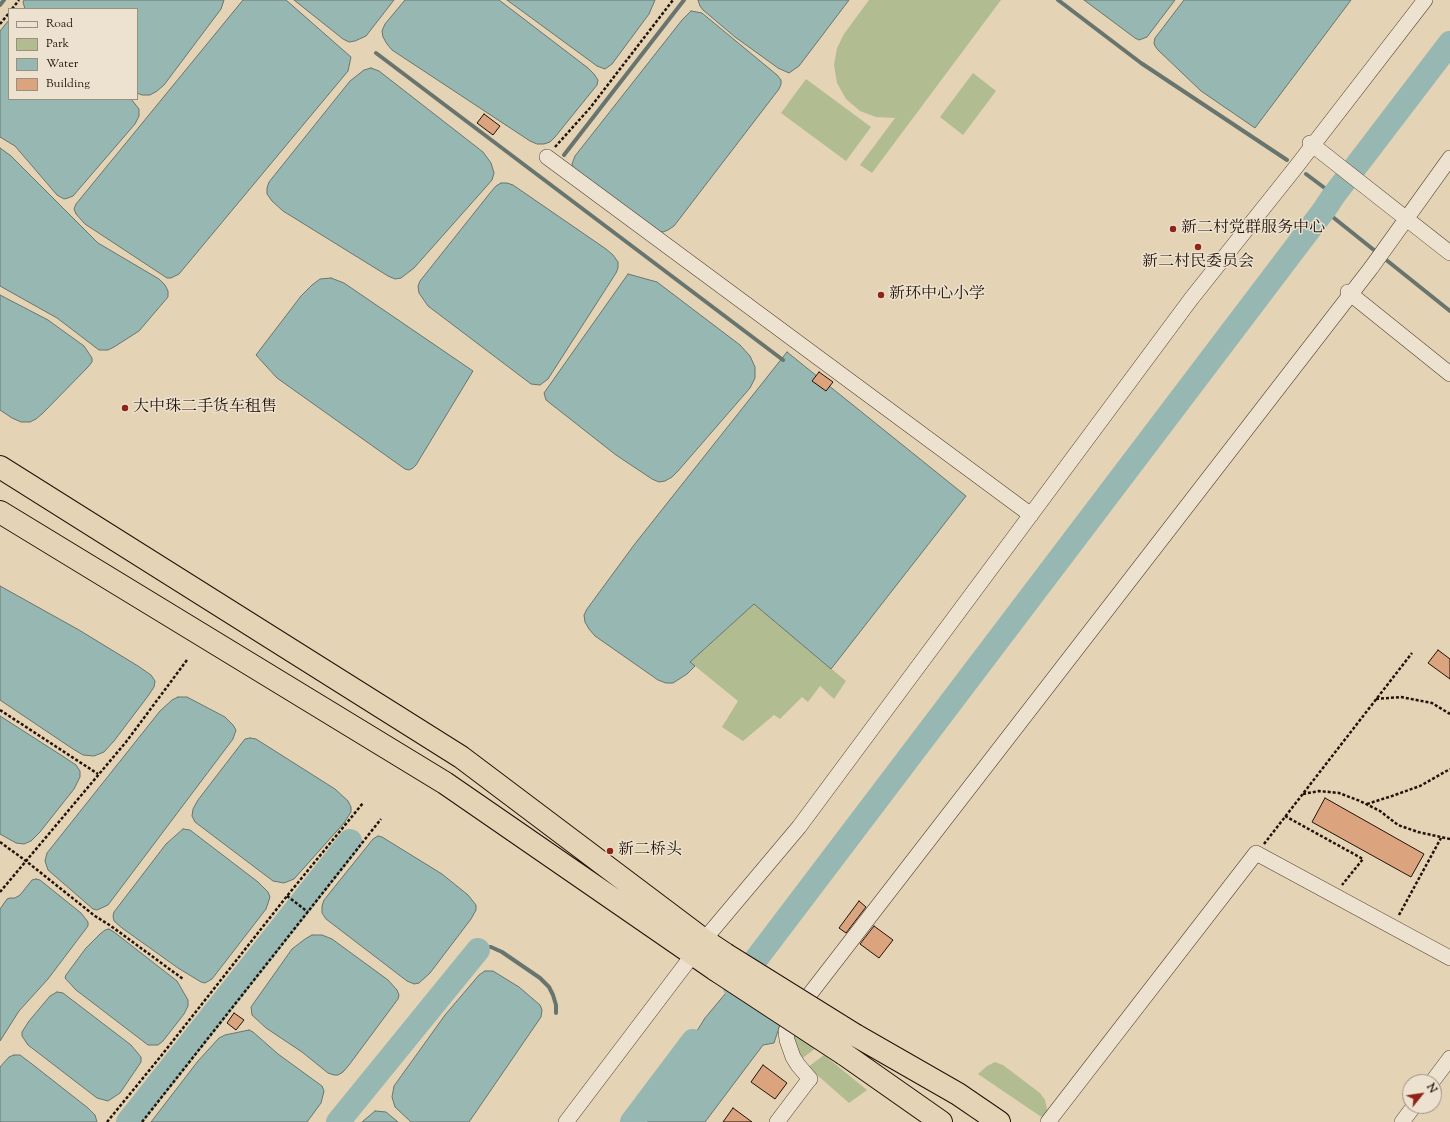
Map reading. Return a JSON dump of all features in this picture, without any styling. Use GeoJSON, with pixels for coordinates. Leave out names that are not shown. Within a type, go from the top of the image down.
{"type":"FeatureCollection","features":[{"type":"Feature","properties":{"kind":"highway"},"geometry":{"type":"LineString","coordinates":[[0,466],[461,757],[698,948]]}},
{"type":"Feature","properties":{"kind":"highway"},"geometry":{"type":"LineString","coordinates":[[0,512],[445,783],[698,948],[958,1094],[999,1122]]}},
{"type":"Feature","properties":{"kind":"highway"},"geometry":{"type":"LineString","coordinates":[[721,962],[844,1054],[941,1122]]}},
{"type":"Feature","properties":{"kind":"street"},"geometry":{"type":"LineString","coordinates":[[566,1122],[698,948],[799,827],[1191,299],[1296,168],[1419,1]]}},
{"type":"Feature","properties":{"kind":"street"},"geometry":{"type":"LineString","coordinates":[[1310,143],[1450,253]]}},
{"type":"Feature","properties":{"kind":"street"},"geometry":{"type":"LineString","coordinates":[[547,157],[1031,515]]}},
{"type":"Feature","properties":{"kind":"street"},"geometry":{"type":"LineString","coordinates":[[777,1122],[809,1080],[793,1057],[787,1040],[786,1031],[796,1012],[1371,268],[1450,158]]}},
{"type":"Feature","properties":{"kind":"street"},"geometry":{"type":"LineString","coordinates":[[1348,292],[1450,374]]}},
{"type":"Feature","properties":{"kind":"street"},"geometry":{"type":"LineString","coordinates":[[1048,1122],[1256,853],[1450,958]]}},
{"type":"Feature","properties":{"kind":"street"},"geometry":{"type":"LineString","coordinates":[[1438,1074],[1450,1058]]}},
{"type":"Feature","properties":{"kind":"path"},"geometry":{"type":"LineString","coordinates":[[13,8],[20,0]]}},
{"type":"Feature","properties":{"kind":"path"},"geometry":{"type":"LineString","coordinates":[[547,157],[590,108],[673,0]]}},
{"type":"Feature","properties":{"kind":"path"},"geometry":{"type":"LineString","coordinates":[[0,24],[8,14]]}},
{"type":"Feature","properties":{"kind":"path"},"geometry":{"type":"LineString","coordinates":[[1256,853],[1412,653]]}},
{"type":"Feature","properties":{"kind":"path"},"geometry":{"type":"LineString","coordinates":[[0,892],[126,742],[187,660]]}},
{"type":"Feature","properties":{"kind":"path"},"geometry":{"type":"LineString","coordinates":[[1376,699],[1401,697],[1432,703],[1450,714]]}},
{"type":"Feature","properties":{"kind":"path"},"geometry":{"type":"LineString","coordinates":[[0,710],[98,774]]}},
{"type":"Feature","properties":{"kind":"path"},"geometry":{"type":"LineString","coordinates":[[1367,804],[1420,786],[1450,769]]}},
{"type":"Feature","properties":{"kind":"path"},"geometry":{"type":"LineString","coordinates":[[1303,794],[1319,791],[1339,793],[1367,804],[1398,824],[1418,832],[1450,840]]}},
{"type":"Feature","properties":{"kind":"path"},"geometry":{"type":"LineString","coordinates":[[107,1122],[363,803]]}},
{"type":"Feature","properties":{"kind":"path"},"geometry":{"type":"LineString","coordinates":[[1285,816],[1363,859],[1334,895]]}},
{"type":"Feature","properties":{"kind":"path"},"geometry":{"type":"LineString","coordinates":[[142,1122],[381,819]]}},
{"type":"Feature","properties":{"kind":"path"},"geometry":{"type":"LineString","coordinates":[[1393,927],[1441,838]]}},
{"type":"Feature","properties":{"kind":"path"},"geometry":{"type":"LineString","coordinates":[[0,842],[95,916],[183,979]]}},
{"type":"Feature","properties":{"kind":"path"},"geometry":{"type":"LineString","coordinates":[[287,896],[308,912]]}},
{"type":"Feature","properties":{"kind":"green space"},"geometry":{"type":"Polygon","coordinates":[[[869,0],[1001,0],[872,173],[860,165],[895,118],[876,117],[860,111],[846,99],[837,83],[834,65],[837,48],[844,34],[869,0]]]}},
{"type":"Feature","properties":{"kind":"green space"},"geometry":{"type":"Polygon","coordinates":[[[973,73],[996,91],[963,135],[940,117],[973,73]]]}},
{"type":"Feature","properties":{"kind":"green space"},"geometry":{"type":"Polygon","coordinates":[[[806,79],[871,127],[846,161],[781,113],[806,79]]]}},
{"type":"Feature","properties":{"kind":"green space"},"geometry":{"type":"Polygon","coordinates":[[[754,604],[846,681],[834,699],[820,686],[808,702],[802,697],[780,719],[774,715],[743,741],[722,727],[738,701],[690,662],[754,604]]]}},
{"type":"Feature","properties":{"kind":"green space"},"geometry":{"type":"Polygon","coordinates":[[[790,1031],[817,1047],[800,1060],[790,1031]]]}},
{"type":"Feature","properties":{"kind":"green space"},"geometry":{"type":"Polygon","coordinates":[[[824,1055],[867,1090],[849,1103],[808,1067],[824,1055]]]}},
{"type":"Feature","properties":{"kind":"green space"},"geometry":{"type":"Polygon","coordinates":[[[995,1062],[1003,1065],[1040,1093],[1045,1100],[1049,1118],[1040,1116],[978,1074],[987,1066],[995,1062]]]}},
{"type":"Feature","properties":{"kind":"water"},"geometry":{"type":"Polygon","coordinates":[[[24,0],[224,0],[221,9],[164,85],[150,95],[138,93],[138,8],[25,8],[24,0]]]}},
{"type":"Feature","properties":{"kind":"water"},"geometry":{"type":"Polygon","coordinates":[[[243,0],[286,0],[351,57],[348,71],[179,274],[171,278],[167,278],[85,224],[76,214],[74,209],[76,204],[243,0]]]}},
{"type":"Feature","properties":{"kind":"water"},"geometry":{"type":"Polygon","coordinates":[[[294,0],[394,0],[366,36],[349,42],[343,39],[294,0]]]}},
{"type":"Feature","properties":{"kind":"water"},"geometry":{"type":"Polygon","coordinates":[[[405,0],[499,0],[588,68],[598,80],[597,85],[550,142],[537,144],[530,141],[392,50],[383,37],[382,31],[385,24],[405,0]]]}},
{"type":"Feature","properties":{"kind":"water"},"geometry":{"type":"Polygon","coordinates":[[[507,0],[655,0],[649,14],[612,64],[605,69],[597,66],[507,0]]]}},
{"type":"Feature","properties":{"kind":"water"},"geometry":{"type":"Polygon","coordinates":[[[698,0],[849,0],[799,66],[789,73],[778,68],[735,37],[703,10],[698,0]]]}},
{"type":"Feature","properties":{"kind":"water"},"geometry":{"type":"Polygon","coordinates":[[[1084,0],[1175,0],[1147,37],[1139,40],[1084,0]]]}},
{"type":"Feature","properties":{"kind":"water"},"geometry":{"type":"Polygon","coordinates":[[[1184,0],[1351,0],[1255,128],[1201,91],[1155,46],[1155,38],[1184,0]]]}},
{"type":"Feature","properties":{"kind":"water"},"geometry":{"type":"Polygon","coordinates":[[[691,11],[702,13],[777,75],[781,80],[781,84],[779,89],[674,226],[663,232],[657,231],[574,169],[572,164],[575,156],[682,20],[691,11]]]}},
{"type":"Feature","properties":{"kind":"water"},"geometry":{"type":"Polygon","coordinates":[[[8,21],[8,100],[132,100],[139,109],[139,116],[135,124],[73,196],[64,199],[57,195],[15,146],[0,137],[0,31],[8,21]]]}},
{"type":"Feature","properties":{"kind":"water"},"geometry":{"type":"Polygon","coordinates":[[[371,68],[379,71],[483,152],[491,163],[494,173],[492,180],[414,268],[401,278],[395,279],[283,211],[267,194],[269,182],[350,81],[364,70],[371,68]]]}},
{"type":"Feature","properties":{"kind":"water"},"geometry":{"type":"Polygon","coordinates":[[[0,148],[11,156],[98,243],[159,279],[165,285],[168,291],[168,297],[139,331],[108,350],[99,350],[57,318],[0,286],[0,148]]]}},
{"type":"Feature","properties":{"kind":"water"},"geometry":{"type":"Polygon","coordinates":[[[501,183],[513,185],[606,249],[618,262],[616,273],[548,379],[540,385],[531,384],[428,306],[419,293],[418,286],[420,281],[490,193],[501,183]]]}},
{"type":"Feature","properties":{"kind":"water"},"geometry":{"type":"Polygon","coordinates":[[[628,274],[657,282],[740,345],[750,356],[755,367],[755,378],[750,388],[678,471],[672,477],[665,481],[659,482],[616,455],[546,400],[544,393],[628,274]]]}},
{"type":"Feature","properties":{"kind":"water"},"geometry":{"type":"Polygon","coordinates":[[[331,278],[344,283],[473,371],[416,465],[409,470],[405,469],[277,378],[256,355],[301,296],[320,279],[331,278]]]}},
{"type":"Feature","properties":{"kind":"water"},"geometry":{"type":"Polygon","coordinates":[[[0,295],[48,320],[84,346],[92,358],[92,362],[88,367],[43,413],[30,422],[21,422],[0,410],[0,295]]]}},
{"type":"Feature","properties":{"kind":"water"},"geometry":{"type":"Polygon","coordinates":[[[787,352],[966,496],[831,669],[754,604],[690,662],[695,666],[687,674],[673,683],[666,683],[658,680],[595,636],[585,622],[584,615],[634,545],[787,352]]]}},
{"type":"Feature","properties":{"kind":"water"},"geometry":{"type":"Polygon","coordinates":[[[0,586],[79,630],[138,666],[151,675],[155,681],[154,687],[148,696],[104,752],[94,756],[83,755],[0,700],[0,586]]]}},
{"type":"Feature","properties":{"kind":"water"},"geometry":{"type":"Polygon","coordinates":[[[178,697],[187,697],[225,717],[236,730],[233,739],[108,905],[97,910],[93,909],[48,870],[45,861],[47,853],[160,711],[172,700],[178,697]]]}},
{"type":"Feature","properties":{"kind":"water"},"geometry":{"type":"Polygon","coordinates":[[[0,716],[76,765],[80,771],[80,777],[74,789],[40,832],[31,841],[24,844],[16,843],[0,834],[0,716]]]}},
{"type":"Feature","properties":{"kind":"water"},"geometry":{"type":"Polygon","coordinates":[[[245,739],[256,739],[335,789],[348,801],[351,807],[351,812],[344,823],[294,879],[284,883],[273,881],[195,822],[192,816],[193,809],[198,800],[245,739]]]}},
{"type":"Feature","properties":{"kind":"water"},"geometry":{"type":"Polygon","coordinates":[[[183,829],[190,830],[258,882],[268,892],[270,897],[266,909],[212,979],[205,983],[178,968],[122,928],[114,921],[113,916],[114,912],[166,844],[183,829]]]}},
{"type":"Feature","properties":{"kind":"water"},"geometry":{"type":"Polygon","coordinates":[[[378,836],[442,874],[468,895],[476,905],[476,910],[471,919],[430,973],[419,983],[414,984],[407,981],[326,919],[322,913],[324,900],[373,839],[378,836]]]}},
{"type":"Feature","properties":{"kind":"water"},"geometry":{"type":"Polygon","coordinates":[[[32,880],[40,880],[81,913],[88,922],[88,926],[48,979],[19,1011],[0,1041],[0,909],[7,899],[15,898],[20,895],[32,880]]]}},
{"type":"Feature","properties":{"kind":"water"},"geometry":{"type":"Polygon","coordinates":[[[109,929],[177,981],[188,1000],[188,1006],[184,1014],[163,1041],[158,1045],[148,1045],[76,990],[65,978],[86,948],[100,934],[109,929]]]}},
{"type":"Feature","properties":{"kind":"water"},"geometry":{"type":"Polygon","coordinates":[[[312,935],[322,935],[332,939],[388,980],[397,990],[399,995],[398,999],[349,1065],[338,1075],[328,1073],[302,1052],[266,1028],[252,1015],[251,1007],[292,949],[312,935]]]}},
{"type":"Feature","properties":{"kind":"water"},"geometry":{"type":"Polygon","coordinates":[[[485,971],[493,971],[519,987],[540,1005],[542,1010],[541,1017],[469,1122],[411,1122],[395,1107],[392,1097],[394,1086],[445,1015],[479,975],[485,971]]]}},
{"type":"Feature","properties":{"kind":"water"},"geometry":{"type":"Polygon","coordinates":[[[736,981],[784,1012],[774,1043],[763,1045],[705,1122],[631,1122],[645,1104],[653,1101],[705,1018],[736,981]]]}},
{"type":"Feature","properties":{"kind":"water"},"geometry":{"type":"Polygon","coordinates":[[[57,992],[63,993],[131,1045],[141,1057],[141,1062],[120,1093],[108,1101],[97,1098],[28,1045],[22,1036],[22,1032],[29,1021],[50,996],[57,992]]]}},
{"type":"Feature","properties":{"kind":"water"},"geometry":{"type":"Polygon","coordinates":[[[249,1030],[278,1054],[322,1086],[324,1091],[321,1103],[307,1122],[151,1122],[198,1061],[219,1038],[225,1035],[249,1030]]]}},
{"type":"Feature","properties":{"kind":"water"},"geometry":{"type":"Polygon","coordinates":[[[20,1055],[88,1108],[95,1115],[97,1122],[0,1122],[0,1067],[9,1057],[20,1055]]]}},
{"type":"Feature","properties":{"kind":"water"},"geometry":{"type":"Polygon","coordinates":[[[375,1111],[386,1112],[398,1122],[362,1122],[375,1111]]]}},
{"type":"Feature","properties":{"kind":"building"},"geometry":{"type":"Polygon","coordinates":[[[484,114],[500,126],[493,135],[477,123],[484,114]]]}},
{"type":"Feature","properties":{"kind":"building"},"geometry":{"type":"Polygon","coordinates":[[[819,372],[833,382],[826,391],[812,381],[819,372]]]}},
{"type":"Feature","properties":{"kind":"building"},"geometry":{"type":"Polygon","coordinates":[[[1438,650],[1450,659],[1450,679],[1428,663],[1438,650]]]}},
{"type":"Feature","properties":{"kind":"building"},"geometry":{"type":"Polygon","coordinates":[[[1325,798],[1424,854],[1411,877],[1312,822],[1325,798]]]}},
{"type":"Feature","properties":{"kind":"building"},"geometry":{"type":"Polygon","coordinates":[[[859,901],[866,907],[846,933],[839,928],[859,901]]]}},
{"type":"Feature","properties":{"kind":"building"},"geometry":{"type":"Polygon","coordinates":[[[874,926],[893,940],[879,958],[860,944],[874,926]]]}},
{"type":"Feature","properties":{"kind":"building"},"geometry":{"type":"Polygon","coordinates":[[[234,1013],[244,1020],[236,1030],[227,1023],[234,1013]]]}},
{"type":"Feature","properties":{"kind":"building"},"geometry":{"type":"Polygon","coordinates":[[[763,1065],[787,1083],[775,1099],[751,1082],[763,1065]]]}},
{"type":"Feature","properties":{"kind":"building"},"geometry":{"type":"Polygon","coordinates":[[[733,1108],[752,1122],[723,1122],[733,1108]]]}},
{"type":"Feature","properties":{"kind":"waterway"},"geometry":{"type":"LineString","coordinates":[[0,5],[4,0]]}},
{"type":"Feature","properties":{"kind":"waterway"},"geometry":{"type":"LineString","coordinates":[[564,155],[684,0]]}},
{"type":"Feature","properties":{"kind":"waterway"},"geometry":{"type":"LineString","coordinates":[[1058,0],[1141,63],[1287,160]]}},
{"type":"Feature","properties":{"kind":"waterway"},"geometry":{"type":"LineString","coordinates":[[735,987],[1450,43]]}},
{"type":"Feature","properties":{"kind":"waterway"},"geometry":{"type":"LineString","coordinates":[[376,53],[783,360]]}},
{"type":"Feature","properties":{"kind":"waterway"},"geometry":{"type":"LineString","coordinates":[[1306,174],[1334,195]]}},
{"type":"Feature","properties":{"kind":"waterway"},"geometry":{"type":"LineString","coordinates":[[1324,210],[1450,311]]}},
{"type":"Feature","properties":{"kind":"waterway"},"geometry":{"type":"LineString","coordinates":[[128,1122],[350,841]]}},
{"type":"Feature","properties":{"kind":"waterway"},"geometry":{"type":"LineString","coordinates":[[478,950],[484,947],[491,947],[502,952],[540,978],[549,987],[553,995],[556,1005],[556,1013]]}},
{"type":"Feature","properties":{"kind":"waterway"},"geometry":{"type":"LineString","coordinates":[[338,1122],[478,950]]}},
{"type":"Feature","properties":{"kind":"waterway"},"geometry":{"type":"LineString","coordinates":[[632,1122],[693,1041]]}},
{"type":"Feature","properties":{"kind":"place","name":"新二村党群服务中心"},"geometry":{"type":"Point","coordinates":[1173,229]}},
{"type":"Feature","properties":{"kind":"place","name":"新二村民委员会"},"geometry":{"type":"Point","coordinates":[1198,247]}},
{"type":"Feature","properties":{"kind":"place","name":"新环中心小学"},"geometry":{"type":"Point","coordinates":[881,295]}},
{"type":"Feature","properties":{"kind":"place","name":"大中珠二手货车租售"},"geometry":{"type":"Point","coordinates":[125,408]}},
{"type":"Feature","properties":{"kind":"place","name":"新二桥头"},"geometry":{"type":"Point","coordinates":[610,851]}}]}
